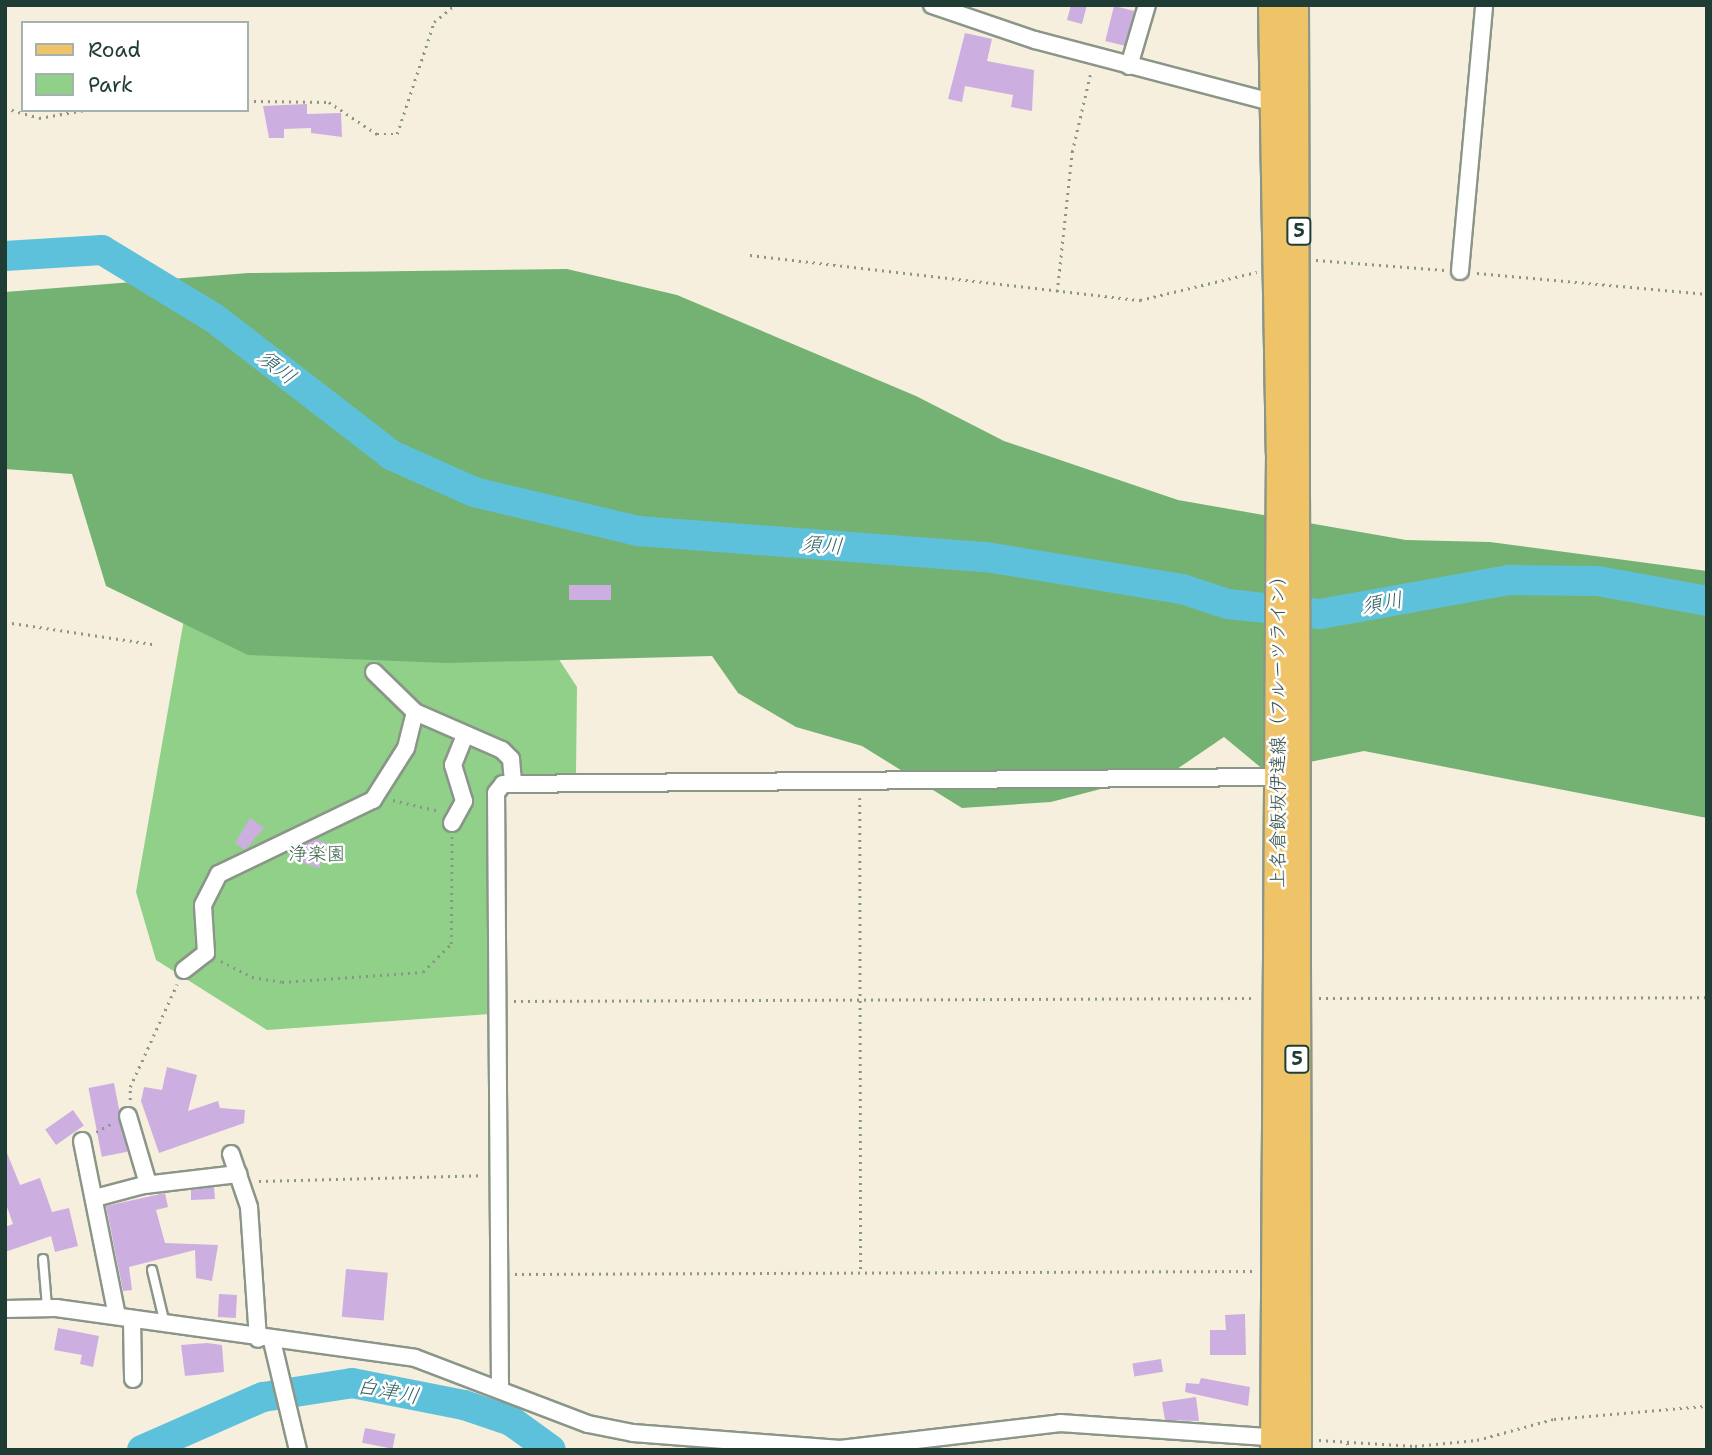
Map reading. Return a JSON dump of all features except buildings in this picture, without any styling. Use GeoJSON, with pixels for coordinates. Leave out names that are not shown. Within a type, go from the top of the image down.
{"type":"FeatureCollection","features":[{"type":"Feature","properties":{"kind":"main road","name":"上名倉飯坂伊達線（フルーツライン）"},"geometry":{"type":"LineString","coordinates":[[1272,5],[1288,106]]}},
{"type":"Feature","properties":{"kind":"main road","name":"上名倉飯坂伊達線（フルーツライン）"},"geometry":{"type":"LineString","coordinates":[[1286,1446],[1287,671],[1290,455],[1288,106],[1295,5]]}},
{"type":"Feature","properties":{"kind":"main road","name":"上名倉飯坂伊達線（フルーツライン）"},"geometry":{"type":"LineString","coordinates":[[1286,1446],[1275,1271],[1287,998],[1277,777],[1287,671]]}},
{"type":"Feature","properties":{"kind":"street"},"geometry":{"type":"LineString","coordinates":[[932,5],[1095,57],[1288,106]]}},
{"type":"Feature","properties":{"kind":"street"},"geometry":{"type":"LineString","coordinates":[[1129,65],[1146,5]]}},
{"type":"Feature","properties":{"kind":"street"},"geometry":{"type":"LineString","coordinates":[[1460,271],[1484,5]]}},
{"type":"Feature","properties":{"kind":"street"},"geometry":{"type":"LineString","coordinates":[[374,672],[415,712],[502,750],[511,759],[513,784]]}},
{"type":"Feature","properties":{"kind":"street"},"geometry":{"type":"LineString","coordinates":[[184,970],[206,953],[203,905],[219,874],[373,800],[406,748],[415,712]]}},
{"type":"Feature","properties":{"kind":"street"},"geometry":{"type":"LineString","coordinates":[[452,824],[464,801],[453,765],[465,735]]}},
{"type":"Feature","properties":{"kind":"street"},"geometry":{"type":"LineString","coordinates":[[500,1389],[502,1274],[496,793],[513,784],[860,778],[1277,777]]}},
{"type":"Feature","properties":{"kind":"street"},"geometry":{"type":"LineString","coordinates":[[128,1116],[148,1184]]}},
{"type":"Feature","properties":{"kind":"street"},"geometry":{"type":"LineString","coordinates":[[82,1141],[124,1317],[133,1379]]}},
{"type":"Feature","properties":{"kind":"street"},"geometry":{"type":"LineString","coordinates":[[231,1154],[242,1178],[265,1340],[298,1450]]}},
{"type":"Feature","properties":{"kind":"street"},"geometry":{"type":"LineString","coordinates":[[95,1198],[148,1184],[242,1178]]}},
{"type":"Feature","properties":{"kind":"street"},"geometry":{"type":"LineString","coordinates":[[5,1309],[47,1307],[265,1340],[415,1358],[609,1429],[816,1448],[1060,1423],[1286,1446]]}},
{"type":"Feature","properties":{"kind":"lane"},"geometry":{"type":"LineString","coordinates":[[43,1259],[47,1307]]}},
{"type":"Feature","properties":{"kind":"lane"},"geometry":{"type":"LineString","coordinates":[[152,1270],[165,1324]]}},
{"type":"Feature","properties":{"kind":"path"},"geometry":{"type":"LineString","coordinates":[[248,101],[330,102],[377,134],[397,134],[434,22],[455,5]]}},
{"type":"Feature","properties":{"kind":"path"},"geometry":{"type":"LineString","coordinates":[[1057,292],[1072,152],[1095,57]]}},
{"type":"Feature","properties":{"kind":"path"},"geometry":{"type":"LineString","coordinates":[[5,108],[39,118],[74,112]]}},
{"type":"Feature","properties":{"kind":"path"},"geometry":{"type":"LineString","coordinates":[[750,256],[1140,300],[1218,278],[1289,264],[1460,271],[1707,294]]}},
{"type":"Feature","properties":{"kind":"path"},"geometry":{"type":"LineString","coordinates":[[5,622],[152,643]]}},
{"type":"Feature","properties":{"kind":"path"},"geometry":{"type":"LineString","coordinates":[[860,778],[861,1271]]}},
{"type":"Feature","properties":{"kind":"path"},"geometry":{"type":"LineString","coordinates":[[206,953],[252,977],[282,982],[423,972],[451,944],[452,824],[436,808],[373,800]]}},
{"type":"Feature","properties":{"kind":"path"},"geometry":{"type":"LineString","coordinates":[[82,1141],[128,1116],[130,1087],[184,970]]}},
{"type":"Feature","properties":{"kind":"path"},"geometry":{"type":"LineString","coordinates":[[500,1001],[1707,997]]}},
{"type":"Feature","properties":{"kind":"path"},"geometry":{"type":"LineString","coordinates":[[242,1178],[499,1175]]}},
{"type":"Feature","properties":{"kind":"path"},"geometry":{"type":"LineString","coordinates":[[502,1274],[1275,1271]]}},
{"type":"Feature","properties":{"kind":"path"},"geometry":{"type":"LineString","coordinates":[[1286,1446],[1477,1440],[1553,1419],[1707,1406]]}},
{"type":"Feature","properties":{"kind":"path"},"geometry":{"type":"LineString","coordinates":[[1347,1443],[1353,1450]]}},
{"type":"Feature","properties":{"kind":"green space"},"geometry":{"type":"Polygon","coordinates":[[[567,269],[677,295],[916,396],[1004,441],[1178,500],[1406,540],[1490,542],[1707,571],[1707,818],[1364,751],[1265,771],[1224,737],[1177,769],[1051,802],[962,808],[862,746],[796,727],[738,693],[712,656],[447,663],[248,655],[106,586],[72,474],[5,469],[5,292],[248,273],[567,269]]]}},
{"type":"Feature","properties":{"kind":"green space","name":"浄楽園"},"geometry":{"type":"Polygon","coordinates":[[[519,598],[577,687],[576,774],[499,776],[488,792],[490,1014],[267,1030],[156,960],[136,892],[187,602],[519,598]]]}},
{"type":"Feature","properties":{"kind":"waterway","name":"須川"},"geometry":{"type":"LineString","coordinates":[[5,256],[102,250],[214,318],[391,455],[474,492],[638,531],[986,557],[1182,589],[1228,604],[1320,614],[1509,580],[1598,581],[1707,601]]}},
{"type":"Feature","properties":{"kind":"waterway","name":"白津川"},"geometry":{"type":"LineString","coordinates":[[142,1450],[263,1397],[352,1383],[464,1405],[511,1421],[551,1450]]}}]}
